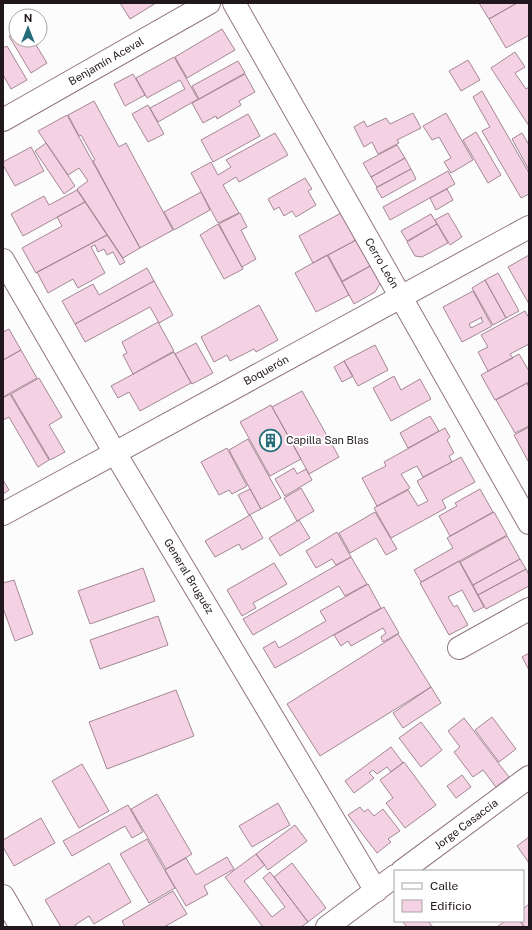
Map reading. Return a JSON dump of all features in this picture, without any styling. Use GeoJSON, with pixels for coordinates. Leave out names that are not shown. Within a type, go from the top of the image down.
{"type":"FeatureCollection","features":[{"type":"Feature","properties":{"kind":"street","name":"Benjamín Aceval"},"geometry":{"type":"LineString","coordinates":[[3,120],[209,3]]}},
{"type":"Feature","properties":{"kind":"street","name":"Cerro León"},"geometry":{"type":"LineString","coordinates":[[234,3],[529,523]]}},
{"type":"Feature","properties":{"kind":"street","name":"Boquerón"},"geometry":{"type":"LineString","coordinates":[[3,514],[529,227]]}},
{"type":"Feature","properties":{"kind":"street","name":"General Bruguéz"},"geometry":{"type":"LineString","coordinates":[[3,260],[115,453],[376,891]]}},
{"type":"Feature","properties":{"kind":"street"},"geometry":{"type":"LineString","coordinates":[[459,648],[529,609]]}},
{"type":"Feature","properties":{"kind":"street","name":"Jorge Casaccia"},"geometry":{"type":"LineString","coordinates":[[403,870],[529,777]]}},
{"type":"Feature","properties":{"kind":"street"},"geometry":{"type":"LineString","coordinates":[[327,927],[394,877]]}},
{"type":"Feature","properties":{"kind":"street"},"geometry":{"type":"LineString","coordinates":[[3,896],[21,927]]}},
{"type":"Feature","properties":{"kind":"building"},"geometry":{"type":"Polygon","coordinates":[[[120,3],[156,3],[130,19],[120,3]]]}},
{"type":"Feature","properties":{"kind":"building"},"geometry":{"type":"Polygon","coordinates":[[[479,3],[517,3],[489,19],[479,3]]]}},
{"type":"Feature","properties":{"kind":"building"},"geometry":{"type":"Polygon","coordinates":[[[517,3],[529,3],[529,35],[506,48],[489,19],[517,3]]]}},
{"type":"Feature","properties":{"kind":"building"},"geometry":{"type":"Polygon","coordinates":[[[222,29],[235,50],[187,78],[175,57],[222,29]]]}},
{"type":"Feature","properties":{"kind":"building"},"geometry":{"type":"Polygon","coordinates":[[[7,46],[27,80],[11,89],[3,75],[3,48],[7,46]]]}},
{"type":"Feature","properties":{"kind":"building"},"geometry":{"type":"Polygon","coordinates":[[[16,48],[38,48],[47,63],[31,73],[16,48]]]}},
{"type":"Feature","properties":{"kind":"building"},"geometry":{"type":"Polygon","coordinates":[[[515,52],[525,67],[515,73],[526,89],[529,87],[529,126],[491,68],[515,52]]]}},
{"type":"Feature","properties":{"kind":"building"},"geometry":{"type":"Polygon","coordinates":[[[174,57],[198,99],[158,122],[150,108],[185,89],[180,80],[147,98],[136,78],[174,57]]]}},
{"type":"Feature","properties":{"kind":"building"},"geometry":{"type":"Polygon","coordinates":[[[468,60],[480,80],[461,91],[449,71],[468,60]]]}},
{"type":"Feature","properties":{"kind":"building"},"geometry":{"type":"Polygon","coordinates":[[[238,61],[245,73],[199,99],[192,86],[238,61]]]}},
{"type":"Feature","properties":{"kind":"building"},"geometry":{"type":"Polygon","coordinates":[[[133,74],[145,95],[125,106],[114,84],[133,74]]]}},
{"type":"Feature","properties":{"kind":"building"},"geometry":{"type":"Polygon","coordinates":[[[245,74],[255,92],[239,101],[241,105],[217,119],[216,116],[203,123],[192,103],[245,74]]]}},
{"type":"Feature","properties":{"kind":"building"},"geometry":{"type":"Polygon","coordinates":[[[482,91],[529,173],[529,194],[521,198],[482,131],[490,127],[473,97],[482,91]]]}},
{"type":"Feature","properties":{"kind":"building"},"geometry":{"type":"Polygon","coordinates":[[[94,101],[119,147],[126,143],[173,230],[140,248],[93,161],[95,160],[81,135],[79,136],[68,115],[94,101]]]}},
{"type":"Feature","properties":{"kind":"building"},"geometry":{"type":"Polygon","coordinates":[[[148,105],[164,134],[148,142],[132,114],[148,105]]]}},
{"type":"Feature","properties":{"kind":"building"},"geometry":{"type":"Polygon","coordinates":[[[413,113],[421,128],[397,140],[399,143],[378,154],[372,142],[364,147],[354,127],[364,121],[367,127],[386,118],[390,124],[413,113]]]}},
{"type":"Feature","properties":{"kind":"building"},"geometry":{"type":"Polygon","coordinates":[[[446,113],[473,160],[451,173],[444,162],[451,158],[439,137],[432,140],[423,126],[446,113]]]}},
{"type":"Feature","properties":{"kind":"building"},"geometry":{"type":"Polygon","coordinates":[[[248,114],[260,136],[213,162],[201,140],[248,114]]]}},
{"type":"Feature","properties":{"kind":"building"},"geometry":{"type":"Polygon","coordinates":[[[67,115],[140,248],[123,258],[77,189],[88,181],[79,168],[68,175],[38,131],[67,115]]]}},
{"type":"Feature","properties":{"kind":"building"},"geometry":{"type":"Polygon","coordinates":[[[476,132],[501,175],[488,183],[463,140],[476,132]]]}},
{"type":"Feature","properties":{"kind":"building"},"geometry":{"type":"Polygon","coordinates":[[[275,133],[288,155],[239,182],[236,177],[223,185],[239,213],[218,223],[191,173],[211,162],[218,175],[231,167],[226,160],[275,133]]]}},
{"type":"Feature","properties":{"kind":"building"},"geometry":{"type":"Polygon","coordinates":[[[522,133],[529,145],[529,170],[512,139],[522,133]]]}},
{"type":"Feature","properties":{"kind":"building"},"geometry":{"type":"Polygon","coordinates":[[[46,143],[75,186],[64,194],[35,151],[46,143]]]}},
{"type":"Feature","properties":{"kind":"building"},"geometry":{"type":"Polygon","coordinates":[[[397,145],[405,158],[371,177],[363,163],[397,145]]]}},
{"type":"Feature","properties":{"kind":"building"},"geometry":{"type":"Polygon","coordinates":[[[31,147],[44,171],[15,186],[3,165],[3,162],[31,147]]]}},
{"type":"Feature","properties":{"kind":"building"},"geometry":{"type":"Polygon","coordinates":[[[405,158],[411,169],[377,187],[371,177],[405,158]]]}},
{"type":"Feature","properties":{"kind":"building"},"geometry":{"type":"Polygon","coordinates":[[[411,169],[416,179],[382,198],[376,188],[411,169]]]}},
{"type":"Feature","properties":{"kind":"building"},"geometry":{"type":"Polygon","coordinates":[[[448,171],[455,184],[390,220],[383,207],[448,171]]]}},
{"type":"Feature","properties":{"kind":"building"},"geometry":{"type":"Polygon","coordinates":[[[305,178],[312,189],[308,191],[316,205],[296,217],[292,211],[284,216],[279,207],[274,210],[268,199],[305,178]]]}},
{"type":"Feature","properties":{"kind":"building"},"geometry":{"type":"Polygon","coordinates":[[[447,189],[453,200],[436,210],[430,198],[447,189]]]}},
{"type":"Feature","properties":{"kind":"building"},"geometry":{"type":"Polygon","coordinates":[[[77,190],[85,202],[23,236],[11,214],[44,196],[49,205],[77,190]]]}},
{"type":"Feature","properties":{"kind":"building"},"geometry":{"type":"Polygon","coordinates":[[[201,192],[210,210],[174,230],[164,212],[201,192]]]}},
{"type":"Feature","properties":{"kind":"building"},"geometry":{"type":"Polygon","coordinates":[[[85,202],[107,235],[36,273],[22,248],[62,226],[57,217],[85,202]]]}},
{"type":"Feature","properties":{"kind":"building"},"geometry":{"type":"Polygon","coordinates":[[[240,213],[247,227],[241,230],[256,259],[242,267],[219,224],[240,213]]]}},
{"type":"Feature","properties":{"kind":"building"},"geometry":{"type":"Polygon","coordinates":[[[341,213],[356,240],[313,263],[299,236],[341,213]]]}},
{"type":"Feature","properties":{"kind":"building"},"geometry":{"type":"Polygon","coordinates":[[[448,213],[462,237],[450,245],[435,220],[448,213]]]}},
{"type":"Feature","properties":{"kind":"building"},"geometry":{"type":"Polygon","coordinates":[[[431,214],[437,224],[407,241],[401,231],[431,214]]]}},
{"type":"Feature","properties":{"kind":"building"},"geometry":{"type":"Polygon","coordinates":[[[218,224],[243,269],[224,279],[200,235],[218,224]]]}},
{"type":"Feature","properties":{"kind":"building"},"geometry":{"type":"Polygon","coordinates":[[[437,224],[448,243],[422,257],[415,256],[407,242],[437,224]]]}},
{"type":"Feature","properties":{"kind":"building"},"geometry":{"type":"Polygon","coordinates":[[[107,235],[125,262],[120,265],[113,252],[107,255],[104,249],[98,252],[95,245],[91,247],[105,273],[78,288],[73,279],[48,293],[37,272],[107,235]]]}},
{"type":"Feature","properties":{"kind":"building"},"geometry":{"type":"Polygon","coordinates":[[[358,239],[372,265],[342,281],[328,255],[358,239]]]}},
{"type":"Feature","properties":{"kind":"building"},"geometry":{"type":"Polygon","coordinates":[[[327,255],[349,295],[316,312],[295,273],[327,255]]]}},
{"type":"Feature","properties":{"kind":"building"},"geometry":{"type":"Polygon","coordinates":[[[529,255],[529,304],[508,267],[529,255]]]}},
{"type":"Feature","properties":{"kind":"building"},"geometry":{"type":"Polygon","coordinates":[[[372,265],[381,282],[375,292],[354,304],[342,282],[372,265]]]}},
{"type":"Feature","properties":{"kind":"building"},"geometry":{"type":"Polygon","coordinates":[[[147,268],[154,281],[75,324],[62,301],[93,284],[99,295],[147,268]]]}},
{"type":"Feature","properties":{"kind":"building"},"geometry":{"type":"Polygon","coordinates":[[[498,273],[519,311],[506,318],[485,280],[498,273]]]}},
{"type":"Feature","properties":{"kind":"building"},"geometry":{"type":"Polygon","coordinates":[[[485,280],[506,318],[493,325],[472,288],[485,280]]]}},
{"type":"Feature","properties":{"kind":"building"},"geometry":{"type":"Polygon","coordinates":[[[154,281],[173,315],[159,323],[150,307],[85,342],[75,324],[154,281]]]}},
{"type":"Feature","properties":{"kind":"building"},"geometry":{"type":"Polygon","coordinates":[[[473,291],[492,326],[462,342],[443,307],[473,291]],[[482,317],[469,324],[471,328],[483,322],[482,317]]]}},
{"type":"Feature","properties":{"kind":"building"},"geometry":{"type":"Polygon","coordinates":[[[259,305],[278,340],[256,352],[254,349],[230,361],[227,355],[214,362],[201,337],[259,305]]]}},
{"type":"Feature","properties":{"kind":"building"},"geometry":{"type":"Polygon","coordinates":[[[525,311],[529,318],[529,344],[510,354],[513,358],[488,371],[478,352],[488,347],[481,335],[525,311]]]}},
{"type":"Feature","properties":{"kind":"building"},"geometry":{"type":"Polygon","coordinates":[[[158,322],[174,351],[133,374],[123,355],[127,353],[122,342],[158,322]]]}},
{"type":"Feature","properties":{"kind":"building"},"geometry":{"type":"Polygon","coordinates":[[[9,329],[21,350],[3,360],[3,332],[9,329]]]}},
{"type":"Feature","properties":{"kind":"building"},"geometry":{"type":"Polygon","coordinates":[[[196,343],[213,373],[192,384],[175,354],[196,343]]]}},
{"type":"Feature","properties":{"kind":"building"},"geometry":{"type":"Polygon","coordinates":[[[375,345],[388,370],[358,386],[344,361],[375,345]]]}},
{"type":"Feature","properties":{"kind":"building"},"geometry":{"type":"Polygon","coordinates":[[[21,350],[37,378],[3,397],[3,360],[21,350]]]}},
{"type":"Feature","properties":{"kind":"building"},"geometry":{"type":"Polygon","coordinates":[[[174,352],[191,383],[140,411],[129,392],[118,398],[111,386],[174,352]]]}},
{"type":"Feature","properties":{"kind":"building"},"geometry":{"type":"Polygon","coordinates":[[[519,354],[529,371],[529,382],[495,400],[481,375],[519,354]]]}},
{"type":"Feature","properties":{"kind":"building"},"geometry":{"type":"Polygon","coordinates":[[[344,361],[353,376],[342,382],[334,367],[344,361]]]}},
{"type":"Feature","properties":{"kind":"building"},"geometry":{"type":"Polygon","coordinates":[[[394,376],[401,390],[420,379],[431,399],[391,421],[373,388],[394,376]]]}},
{"type":"Feature","properties":{"kind":"building"},"geometry":{"type":"Polygon","coordinates":[[[39,378],[62,417],[49,425],[65,452],[50,460],[11,394],[39,378]]]}},
{"type":"Feature","properties":{"kind":"building"},"geometry":{"type":"Polygon","coordinates":[[[527,383],[529,388],[529,426],[515,433],[496,400],[527,383]]]}},
{"type":"Feature","properties":{"kind":"building"},"geometry":{"type":"Polygon","coordinates":[[[302,391],[339,457],[309,474],[272,407],[302,391]]]}},
{"type":"Feature","properties":{"kind":"building"},"geometry":{"type":"Polygon","coordinates":[[[10,394],[49,460],[38,467],[9,417],[3,420],[3,398],[10,394]]]}},
{"type":"Feature","properties":{"kind":"building","name":"Capilla San Blas"},"geometry":{"type":"Polygon","coordinates":[[[271,405],[301,459],[270,476],[240,422],[271,405]]]}},
{"type":"Feature","properties":{"kind":"building"},"geometry":{"type":"Polygon","coordinates":[[[430,416],[439,431],[408,448],[400,433],[430,416]]]}},
{"type":"Feature","properties":{"kind":"building"},"geometry":{"type":"Polygon","coordinates":[[[529,427],[529,460],[528,461],[514,435],[529,427]]]}},
{"type":"Feature","properties":{"kind":"building"},"geometry":{"type":"Polygon","coordinates":[[[445,428],[450,437],[447,440],[454,453],[449,456],[452,462],[423,477],[417,466],[401,474],[410,488],[377,506],[362,478],[386,466],[384,462],[445,428]]]}},
{"type":"Feature","properties":{"kind":"building"},"geometry":{"type":"Polygon","coordinates":[[[248,439],[281,498],[261,509],[229,450],[248,439]]]}},
{"type":"Feature","properties":{"kind":"building"},"geometry":{"type":"Polygon","coordinates":[[[227,448],[247,486],[232,494],[229,490],[219,495],[201,462],[227,448]]]}},
{"type":"Feature","properties":{"kind":"building"},"geometry":{"type":"Polygon","coordinates":[[[461,457],[475,482],[442,500],[446,508],[391,538],[374,508],[408,490],[418,506],[428,501],[417,481],[461,457]]]}},
{"type":"Feature","properties":{"kind":"building"},"geometry":{"type":"Polygon","coordinates":[[[294,468],[297,474],[306,469],[312,480],[285,496],[275,479],[294,468]]]}},
{"type":"Feature","properties":{"kind":"building"},"geometry":{"type":"Polygon","coordinates":[[[3,480],[9,490],[3,494],[3,480]]]}},
{"type":"Feature","properties":{"kind":"building"},"geometry":{"type":"Polygon","coordinates":[[[301,488],[314,511],[297,521],[284,498],[301,488]]]}},
{"type":"Feature","properties":{"kind":"building"},"geometry":{"type":"Polygon","coordinates":[[[250,489],[261,509],[249,515],[238,495],[250,489]]]}},
{"type":"Feature","properties":{"kind":"building"},"geometry":{"type":"Polygon","coordinates":[[[480,489],[493,512],[450,536],[439,516],[457,506],[455,503],[480,489]]]}},
{"type":"Feature","properties":{"kind":"building"},"geometry":{"type":"Polygon","coordinates":[[[375,512],[397,549],[386,555],[376,538],[350,553],[339,533],[375,512]]]}},
{"type":"Feature","properties":{"kind":"building"},"geometry":{"type":"Polygon","coordinates":[[[494,512],[507,535],[421,582],[414,570],[453,548],[447,538],[494,512]]]}},
{"type":"Feature","properties":{"kind":"building"},"geometry":{"type":"Polygon","coordinates":[[[250,515],[263,538],[242,550],[239,544],[215,557],[205,541],[250,515]]]}},
{"type":"Feature","properties":{"kind":"building"},"geometry":{"type":"Polygon","coordinates":[[[299,520],[310,538],[280,556],[269,538],[299,520]]]}},
{"type":"Feature","properties":{"kind":"building"},"geometry":{"type":"Polygon","coordinates":[[[337,532],[351,557],[336,565],[332,559],[316,568],[306,551],[337,532]]]}},
{"type":"Feature","properties":{"kind":"building"},"geometry":{"type":"Polygon","coordinates":[[[507,536],[520,559],[473,585],[460,562],[507,536]]]}},
{"type":"Feature","properties":{"kind":"building"},"geometry":{"type":"Polygon","coordinates":[[[351,557],[367,584],[345,596],[339,586],[253,635],[243,619],[351,557]]]}},
{"type":"Feature","properties":{"kind":"building"},"geometry":{"type":"Polygon","coordinates":[[[520,559],[526,569],[478,595],[473,585],[520,559]]]}},
{"type":"Feature","properties":{"kind":"building"},"geometry":{"type":"Polygon","coordinates":[[[459,561],[484,607],[474,612],[462,590],[448,597],[454,607],[457,605],[468,625],[449,635],[420,583],[459,561]]]}},
{"type":"Feature","properties":{"kind":"building"},"geometry":{"type":"Polygon","coordinates":[[[274,563],[287,584],[253,603],[256,608],[242,616],[227,590],[274,563]]]}},
{"type":"Feature","properties":{"kind":"building"},"geometry":{"type":"Polygon","coordinates":[[[143,568],[155,601],[90,624],[78,591],[143,568]]]}},
{"type":"Feature","properties":{"kind":"building"},"geometry":{"type":"Polygon","coordinates":[[[526,569],[529,575],[529,586],[486,609],[478,595],[526,569]]]}},
{"type":"Feature","properties":{"kind":"building"},"geometry":{"type":"Polygon","coordinates":[[[14,580],[33,634],[15,641],[3,608],[3,583],[14,580]]]}},
{"type":"Feature","properties":{"kind":"building"},"geometry":{"type":"Polygon","coordinates":[[[368,584],[381,608],[275,668],[263,648],[275,641],[279,648],[326,621],[320,611],[368,584]]]}},
{"type":"Feature","properties":{"kind":"building"},"geometry":{"type":"Polygon","coordinates":[[[384,607],[399,633],[383,642],[381,637],[386,633],[383,628],[351,646],[348,641],[341,646],[334,635],[384,607]]]}},
{"type":"Feature","properties":{"kind":"building"},"geometry":{"type":"Polygon","coordinates":[[[158,616],[168,645],[100,669],[90,640],[158,616]]]}},
{"type":"Feature","properties":{"kind":"building"},"geometry":{"type":"Polygon","coordinates":[[[398,634],[431,687],[320,756],[287,704],[398,634]]]}},
{"type":"Feature","properties":{"kind":"building"},"geometry":{"type":"Polygon","coordinates":[[[529,653],[529,670],[522,657],[529,653]]]}},
{"type":"Feature","properties":{"kind":"building"},"geometry":{"type":"Polygon","coordinates":[[[431,687],[441,703],[403,728],[393,713],[431,687]]]}},
{"type":"Feature","properties":{"kind":"building"},"geometry":{"type":"Polygon","coordinates":[[[176,690],[194,736],[107,769],[89,722],[176,690]]]}},
{"type":"Feature","properties":{"kind":"building"},"geometry":{"type":"Polygon","coordinates":[[[492,717],[516,749],[499,762],[475,730],[492,717]]]}},
{"type":"Feature","properties":{"kind":"building"},"geometry":{"type":"Polygon","coordinates":[[[464,718],[509,777],[496,787],[483,770],[473,777],[454,752],[460,747],[448,731],[464,718]]]}},
{"type":"Feature","properties":{"kind":"building"},"geometry":{"type":"Polygon","coordinates":[[[421,722],[442,750],[421,767],[399,738],[421,722]]]}},
{"type":"Feature","properties":{"kind":"building"},"geometry":{"type":"Polygon","coordinates":[[[391,747],[403,763],[391,772],[387,767],[377,774],[373,770],[369,773],[374,778],[354,793],[345,781],[391,747]]]}},
{"type":"Feature","properties":{"kind":"building"},"geometry":{"type":"Polygon","coordinates":[[[404,762],[436,805],[405,828],[386,803],[393,798],[380,780],[404,762]]]}},
{"type":"Feature","properties":{"kind":"building"},"geometry":{"type":"Polygon","coordinates":[[[82,764],[109,811],[79,828],[52,781],[82,764]]]}},
{"type":"Feature","properties":{"kind":"building"},"geometry":{"type":"Polygon","coordinates":[[[462,775],[471,787],[456,798],[447,786],[462,775]]]}},
{"type":"Feature","properties":{"kind":"building"},"geometry":{"type":"Polygon","coordinates":[[[157,794],[192,854],[166,869],[131,809],[157,794]]]}},
{"type":"Feature","properties":{"kind":"building"},"geometry":{"type":"Polygon","coordinates":[[[278,803],[290,825],[252,847],[239,826],[278,803]]]}},
{"type":"Feature","properties":{"kind":"building"},"geometry":{"type":"Polygon","coordinates":[[[128,805],[143,832],[132,838],[125,826],[72,856],[63,841],[128,805]]]}},
{"type":"Feature","properties":{"kind":"building"},"geometry":{"type":"Polygon","coordinates":[[[360,807],[364,812],[368,809],[374,816],[383,809],[400,831],[388,839],[391,842],[377,853],[348,815],[360,807]]]}},
{"type":"Feature","properties":{"kind":"building"},"geometry":{"type":"Polygon","coordinates":[[[41,818],[55,843],[14,866],[3,847],[3,840],[41,818]]]}},
{"type":"Feature","properties":{"kind":"building"},"geometry":{"type":"Polygon","coordinates":[[[295,825],[307,841],[268,870],[256,854],[295,825]]]}},
{"type":"Feature","properties":{"kind":"building"},"geometry":{"type":"Polygon","coordinates":[[[529,837],[529,863],[517,846],[529,837]]]}},
{"type":"Feature","properties":{"kind":"building"},"geometry":{"type":"Polygon","coordinates":[[[147,839],[175,888],[149,903],[120,854],[147,839]]]}},
{"type":"Feature","properties":{"kind":"building"},"geometry":{"type":"Polygon","coordinates":[[[256,854],[265,865],[244,881],[272,917],[285,907],[263,878],[270,872],[308,922],[301,927],[263,927],[225,877],[256,854]]]}},
{"type":"Feature","properties":{"kind":"building"},"geometry":{"type":"Polygon","coordinates":[[[227,857],[234,869],[204,886],[208,894],[186,906],[165,870],[186,858],[196,875],[227,857]]]}},
{"type":"Feature","properties":{"kind":"building"},"geometry":{"type":"Polygon","coordinates":[[[109,863],[131,902],[94,924],[89,916],[75,925],[76,927],[61,927],[45,900],[109,863]]]}},
{"type":"Feature","properties":{"kind":"building"},"geometry":{"type":"Polygon","coordinates":[[[292,863],[326,908],[308,922],[274,877],[292,863]]]}},
{"type":"Feature","properties":{"kind":"building"},"geometry":{"type":"Polygon","coordinates":[[[173,891],[187,914],[164,927],[125,927],[122,921],[173,891]]]}},
{"type":"Feature","properties":{"kind":"building"},"geometry":{"type":"Polygon","coordinates":[[[529,904],[529,927],[525,927],[521,922],[524,922],[524,908],[529,904]]]}},
{"type":"Feature","properties":{"kind":"building"},"geometry":{"type":"Polygon","coordinates":[[[403,922],[429,922],[433,927],[407,927],[403,922]]]}},
{"type":"Feature","properties":{"kind":"building"},"geometry":{"type":"Polygon","coordinates":[[[504,922],[521,922],[524,927],[497,927],[504,922]]]}},
{"type":"Feature","properties":{"kind":"place","name":"Capilla San Blas"},"geometry":{"type":"Point","coordinates":[270,440]}}]}
